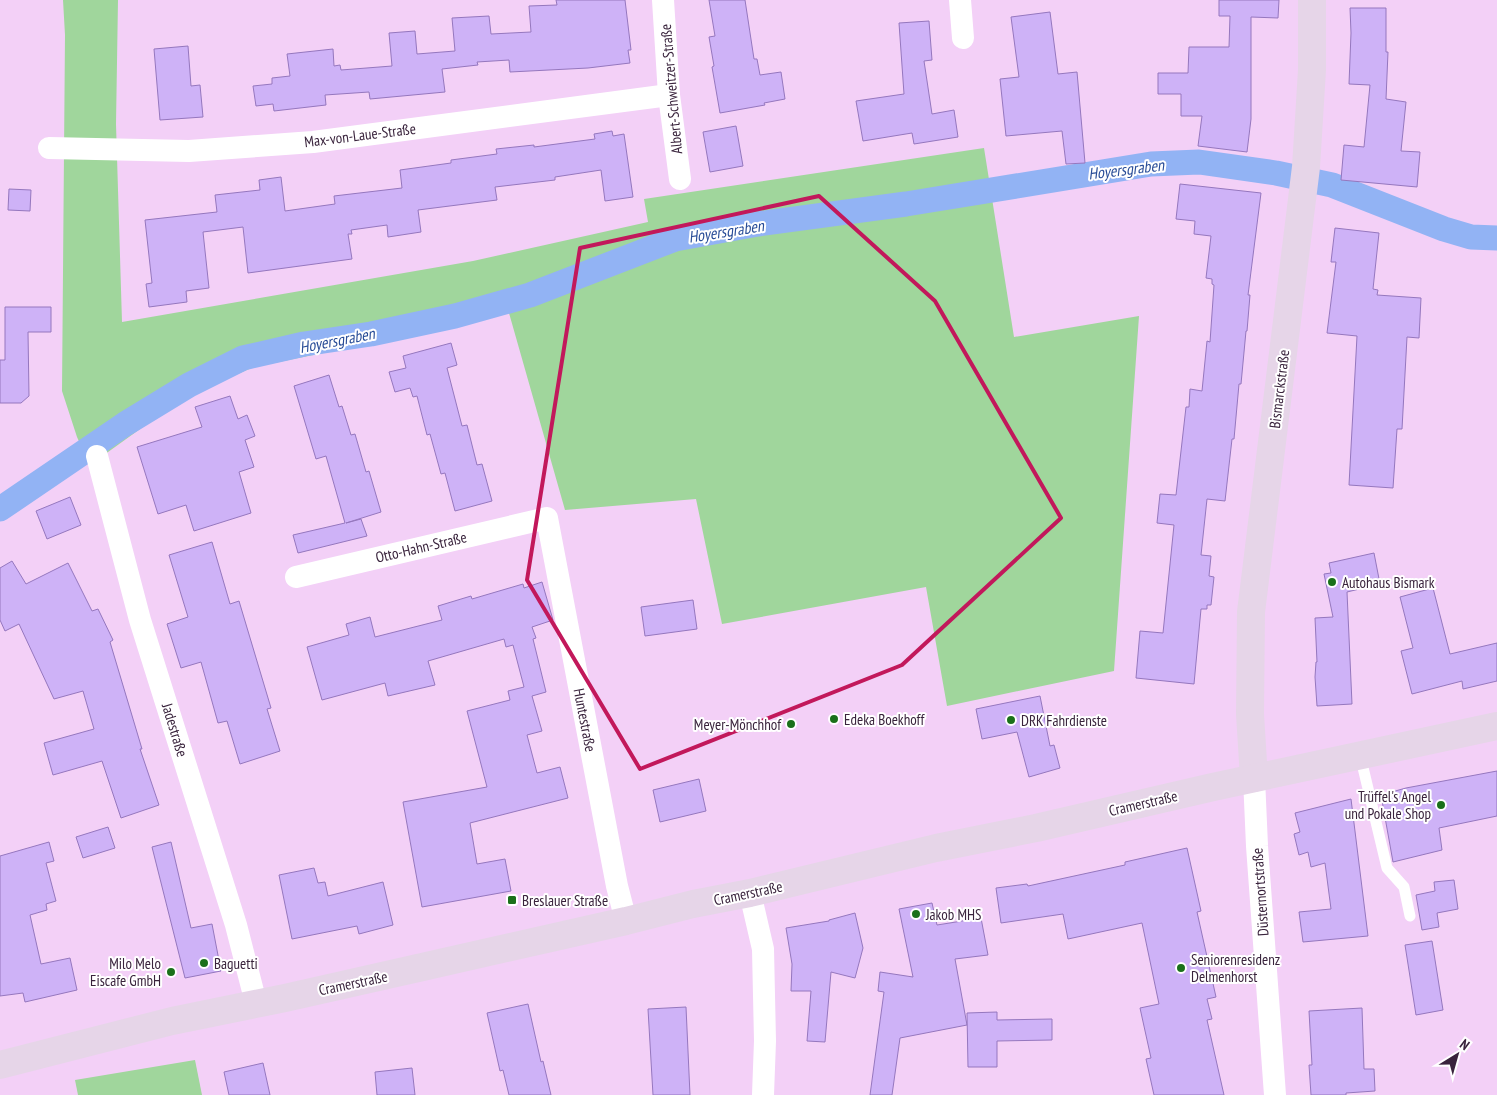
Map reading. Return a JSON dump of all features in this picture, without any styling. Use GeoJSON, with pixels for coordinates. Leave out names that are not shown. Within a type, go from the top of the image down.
{"type":"FeatureCollection","features":[{"type":"Feature","properties":{"kind":"main road","name":"Bismarckstraße"},"geometry":{"type":"LineString","coordinates":[[1254,778],[1250,714],[1252,612],[1304,179],[1312,70],[1312,0]]}},
{"type":"Feature","properties":{"kind":"main road","name":"Cramerstraße"},"geometry":{"type":"LineString","coordinates":[[0,1065],[172,1021],[323,990],[693,904],[750,893],[936,848],[1497,726]]}},
{"type":"Feature","properties":{"kind":"street","name":"Albert-Schweitzer-Straße"},"geometry":{"type":"LineString","coordinates":[[663,0],[670,95],[680,179]]}},
{"type":"Feature","properties":{"kind":"street"},"geometry":{"type":"LineString","coordinates":[[960,0],[963,38]]}},
{"type":"Feature","properties":{"kind":"street","name":"Max-von-Laue-Straße"},"geometry":{"type":"LineString","coordinates":[[50,148],[189,151],[313,142],[670,95]]}},
{"type":"Feature","properties":{"kind":"street","name":"Jadestraße"},"geometry":{"type":"LineString","coordinates":[[97,456],[140,620],[236,925],[256,1003]]}},
{"type":"Feature","properties":{"kind":"street","name":"Otto-Hahn-Straße"},"geometry":{"type":"LineString","coordinates":[[296,577],[547,518]]}},
{"type":"Feature","properties":{"kind":"street","name":"Huntestraße"},"geometry":{"type":"LineString","coordinates":[[547,518],[617,886],[626,921]]}},
{"type":"Feature","properties":{"kind":"street","name":"Düsternortstraße"},"geometry":{"type":"LineString","coordinates":[[1254,778],[1257,846],[1275,1095]]}},
{"type":"Feature","properties":{"kind":"street"},"geometry":{"type":"LineString","coordinates":[[750,893],[764,949],[765,1041],[763,1095]]}},
{"type":"Feature","properties":{"kind":"lane"},"geometry":{"type":"LineString","coordinates":[[1360,755],[1387,868],[1404,887],[1410,916]]}},
{"type":"Feature","properties":{"kind":"highlighted area"},"geometry":{"type":"Polygon","coordinates":[[[819,196],[935,301],[1061,518],[902,665],[640,769],[527,580],[580,248],[819,196]]]}},
{"type":"Feature","properties":{"kind":"green space"},"geometry":{"type":"Polygon","coordinates":[[[63,0],[118,0],[116,124],[122,322],[473,261],[648,222],[644,199],[984,148],[1014,337],[1139,316],[1114,671],[947,706],[926,587],[722,624],[696,499],[565,510],[509,313],[467,324],[254,367],[186,396],[90,465],[77,437],[62,391],[65,35],[63,0]]]}},
{"type":"Feature","properties":{"kind":"green space"},"geometry":{"type":"Polygon","coordinates":[[[195,1060],[202,1095],[78,1095],[75,1080],[195,1060]]]}},
{"type":"Feature","properties":{"kind":"building"},"geometry":{"type":"Polygon","coordinates":[[[556,0],[625,0],[631,50],[628,50],[630,63],[588,68],[510,72],[509,60],[477,62],[478,65],[442,69],[445,92],[370,99],[369,92],[325,95],[326,105],[274,111],[273,104],[256,106],[253,86],[272,84],[272,78],[290,76],[287,54],[333,49],[334,66],[340,65],[341,70],[392,66],[389,33],[415,31],[417,54],[455,51],[452,18],[489,16],[491,34],[531,32],[529,6],[557,5],[556,0]]]}},
{"type":"Feature","properties":{"kind":"building"},"geometry":{"type":"Polygon","coordinates":[[[709,0],[745,0],[754,59],[757,59],[760,75],[781,72],[785,99],[764,103],[765,105],[720,113],[709,37],[715,36],[709,0]]]}},
{"type":"Feature","properties":{"kind":"building"},"geometry":{"type":"Polygon","coordinates":[[[1219,0],[1279,0],[1278,18],[1251,17],[1251,119],[1247,152],[1198,146],[1202,116],[1181,116],[1181,94],[1158,94],[1158,73],[1188,73],[1189,47],[1229,47],[1230,16],[1219,16],[1219,0]]]}},
{"type":"Feature","properties":{"kind":"building"},"geometry":{"type":"Polygon","coordinates":[[[1350,8],[1386,8],[1386,52],[1388,52],[1386,99],[1406,102],[1401,151],[1420,152],[1417,187],[1341,180],[1344,145],[1364,147],[1370,85],[1349,84],[1350,8]]]}},
{"type":"Feature","properties":{"kind":"building"},"geometry":{"type":"Polygon","coordinates":[[[1050,12],[1058,74],[1077,72],[1085,163],[1066,164],[1062,131],[1006,136],[1000,79],[1019,77],[1011,17],[1050,12]]]}},
{"type":"Feature","properties":{"kind":"building"},"geometry":{"type":"Polygon","coordinates":[[[929,21],[932,60],[924,61],[932,114],[954,110],[958,137],[914,144],[912,133],[863,141],[856,101],[904,94],[899,23],[929,21]]]}},
{"type":"Feature","properties":{"kind":"building"},"geometry":{"type":"Polygon","coordinates":[[[188,46],[191,86],[200,85],[203,117],[160,120],[154,49],[188,46]]]}},
{"type":"Feature","properties":{"kind":"building"},"geometry":{"type":"Polygon","coordinates":[[[736,126],[743,166],[710,172],[703,132],[736,126]]]}},
{"type":"Feature","properties":{"kind":"building"},"geometry":{"type":"Polygon","coordinates":[[[612,131],[613,136],[624,134],[633,197],[605,201],[601,170],[555,177],[555,180],[495,187],[497,200],[418,210],[421,232],[388,237],[387,225],[351,230],[352,234],[348,234],[352,259],[248,273],[243,227],[203,232],[209,288],[186,291],[187,302],[149,307],[146,284],[152,283],[145,220],[217,212],[215,195],[260,190],[259,180],[281,177],[285,211],[335,204],[334,196],[402,188],[400,170],[451,163],[451,160],[497,154],[496,149],[534,145],[534,147],[595,139],[594,134],[612,131]]]}},
{"type":"Feature","properties":{"kind":"building"},"geometry":{"type":"Polygon","coordinates":[[[1180,184],[1261,193],[1248,295],[1250,295],[1241,384],[1239,384],[1234,439],[1232,439],[1225,501],[1207,499],[1201,555],[1211,556],[1209,576],[1214,577],[1211,605],[1207,605],[1207,609],[1201,609],[1194,684],[1136,678],[1140,631],[1163,633],[1174,525],[1157,523],[1160,494],[1176,495],[1186,407],[1189,407],[1190,389],[1202,391],[1207,341],[1210,342],[1214,285],[1212,284],[1212,279],[1206,278],[1211,236],[1194,234],[1195,221],[1176,219],[1180,184]]]}},
{"type":"Feature","properties":{"kind":"building"},"geometry":{"type":"Polygon","coordinates":[[[9,189],[31,190],[30,211],[8,210],[9,189]]]}},
{"type":"Feature","properties":{"kind":"building"},"geometry":{"type":"Polygon","coordinates":[[[1335,228],[1379,233],[1373,289],[1378,290],[1377,295],[1421,298],[1419,338],[1407,337],[1402,429],[1397,429],[1393,488],[1349,485],[1357,336],[1327,333],[1336,262],[1331,262],[1335,228]]]}},
{"type":"Feature","properties":{"kind":"building"},"geometry":{"type":"Polygon","coordinates":[[[5,307],[51,307],[51,332],[28,332],[29,396],[21,403],[0,403],[0,360],[5,360],[5,307]]]}},
{"type":"Feature","properties":{"kind":"building"},"geometry":{"type":"Polygon","coordinates":[[[451,343],[457,365],[447,368],[462,426],[467,425],[477,465],[482,464],[492,501],[455,511],[445,473],[441,474],[430,434],[427,435],[417,396],[413,397],[410,388],[395,392],[389,372],[406,368],[403,356],[451,343]]]}},
{"type":"Feature","properties":{"kind":"building"},"geometry":{"type":"Polygon","coordinates":[[[329,375],[339,407],[342,406],[351,435],[355,434],[366,472],[369,471],[381,512],[346,523],[361,519],[367,536],[298,553],[293,535],[345,523],[326,456],[316,459],[294,386],[329,375]]]}},
{"type":"Feature","properties":{"kind":"building"},"geometry":{"type":"Polygon","coordinates":[[[230,396],[238,419],[247,415],[255,436],[245,440],[254,467],[239,472],[251,513],[194,531],[186,505],[158,514],[137,447],[202,427],[195,407],[230,396]]]}},
{"type":"Feature","properties":{"kind":"building"},"geometry":{"type":"Polygon","coordinates":[[[70,497],[81,525],[47,539],[36,511],[70,497]]]}},
{"type":"Feature","properties":{"kind":"building"},"geometry":{"type":"Polygon","coordinates":[[[212,542],[230,604],[239,601],[271,708],[267,709],[280,751],[240,764],[227,721],[218,723],[201,662],[181,668],[167,624],[188,617],[169,555],[212,542]]]}},
{"type":"Feature","properties":{"kind":"building"},"geometry":{"type":"Polygon","coordinates":[[[1374,553],[1380,584],[1347,592],[1352,704],[1317,706],[1315,618],[1333,617],[1324,574],[1331,573],[1329,563],[1374,553]]]}},
{"type":"Feature","properties":{"kind":"building"},"geometry":{"type":"Polygon","coordinates":[[[12,561],[26,584],[68,563],[92,611],[98,609],[113,640],[110,642],[142,749],[140,749],[159,805],[121,818],[102,761],[53,775],[44,743],[94,729],[83,691],[54,699],[19,624],[5,631],[0,620],[0,568],[12,561]]]}},
{"type":"Feature","properties":{"kind":"building"},"geometry":{"type":"Polygon","coordinates":[[[542,582],[553,620],[532,627],[536,638],[533,639],[546,692],[532,696],[542,731],[527,735],[537,773],[560,767],[568,798],[470,823],[477,864],[505,859],[511,891],[422,907],[403,802],[487,787],[467,711],[510,700],[508,691],[524,687],[513,645],[506,647],[504,639],[428,661],[435,685],[388,696],[385,683],[322,700],[307,647],[349,635],[346,624],[370,617],[375,637],[442,620],[438,606],[471,596],[472,599],[523,584],[524,588],[542,582]]]}},
{"type":"Feature","properties":{"kind":"building"},"geometry":{"type":"Polygon","coordinates":[[[1433,588],[1450,654],[1497,643],[1497,681],[1463,689],[1462,681],[1412,694],[1401,651],[1413,648],[1400,597],[1433,588]]]}},
{"type":"Feature","properties":{"kind":"building"},"geometry":{"type":"Polygon","coordinates":[[[693,600],[697,629],[645,636],[641,607],[693,600]]]}},
{"type":"Feature","properties":{"kind":"building","name":"DRK Fahrdienste"},"geometry":{"type":"Polygon","coordinates":[[[1040,696],[1050,746],[1054,745],[1060,768],[1029,777],[1017,732],[982,739],[976,709],[1040,696]]]}},
{"type":"Feature","properties":{"kind":"building"},"geometry":{"type":"Polygon","coordinates":[[[1497,771],[1497,816],[1439,828],[1442,850],[1393,862],[1381,795],[1406,788],[1497,771]]]}},
{"type":"Feature","properties":{"kind":"building"},"geometry":{"type":"Polygon","coordinates":[[[699,779],[706,811],[660,822],[653,790],[699,779]]]}},
{"type":"Feature","properties":{"kind":"building"},"geometry":{"type":"Polygon","coordinates":[[[1351,799],[1368,936],[1303,942],[1299,912],[1331,909],[1325,863],[1311,867],[1308,852],[1299,855],[1294,834],[1300,832],[1295,813],[1351,799]]]}},
{"type":"Feature","properties":{"kind":"building"},"geometry":{"type":"Polygon","coordinates":[[[108,827],[115,848],[83,858],[76,837],[108,827]]]}},
{"type":"Feature","properties":{"kind":"building"},"geometry":{"type":"Polygon","coordinates":[[[49,842],[54,861],[46,863],[56,901],[46,904],[47,910],[30,915],[41,964],[70,958],[77,990],[25,1002],[23,993],[0,996],[0,856],[49,842]]]}},
{"type":"Feature","properties":{"kind":"building"},"geometry":{"type":"Polygon","coordinates":[[[171,842],[191,928],[212,924],[221,971],[185,978],[152,847],[171,842]]]}},
{"type":"Feature","properties":{"kind":"building","name":"Seniorenresidenz Delmenhorst"},"geometry":{"type":"Polygon","coordinates":[[[1187,848],[1201,911],[1197,912],[1216,997],[1207,999],[1212,1019],[1207,1020],[1224,1095],[1154,1095],[1146,1059],[1151,1058],[1140,1008],[1159,1004],[1142,923],[1068,939],[1063,914],[1001,923],[996,888],[1027,884],[1028,886],[1125,865],[1125,862],[1187,848]]]}},
{"type":"Feature","properties":{"kind":"building"},"geometry":{"type":"Polygon","coordinates":[[[314,868],[318,883],[325,882],[328,896],[383,882],[393,925],[359,934],[357,926],[292,939],[279,875],[314,868]]]}},
{"type":"Feature","properties":{"kind":"building"},"geometry":{"type":"Polygon","coordinates":[[[1454,880],[1458,909],[1437,913],[1439,927],[1422,930],[1416,895],[1435,891],[1434,882],[1454,880]]]}},
{"type":"Feature","properties":{"kind":"building"},"geometry":{"type":"Polygon","coordinates":[[[932,903],[937,925],[981,918],[988,955],[955,959],[967,1025],[900,1038],[892,1095],[870,1095],[884,992],[878,991],[880,972],[913,977],[899,909],[932,903]]]}},
{"type":"Feature","properties":{"kind":"building"},"geometry":{"type":"Polygon","coordinates":[[[855,913],[863,948],[855,978],[831,972],[825,1042],[807,1041],[811,991],[791,991],[792,964],[786,928],[829,921],[855,913]]]}},
{"type":"Feature","properties":{"kind":"building"},"geometry":{"type":"Polygon","coordinates":[[[1432,941],[1443,1010],[1416,1015],[1405,945],[1432,941]]]}},
{"type":"Feature","properties":{"kind":"building"},"geometry":{"type":"Polygon","coordinates":[[[528,1004],[541,1062],[543,1061],[551,1095],[509,1095],[503,1070],[500,1071],[487,1013],[528,1004]]]}},
{"type":"Feature","properties":{"kind":"building"},"geometry":{"type":"Polygon","coordinates":[[[686,1007],[690,1095],[653,1095],[648,1009],[686,1007]]]}},
{"type":"Feature","properties":{"kind":"building"},"geometry":{"type":"Polygon","coordinates":[[[1362,1008],[1364,1069],[1374,1069],[1375,1091],[1346,1093],[1346,1095],[1311,1095],[1309,1065],[1312,1065],[1309,1011],[1362,1008]]]}},
{"type":"Feature","properties":{"kind":"building"},"geometry":{"type":"Polygon","coordinates":[[[997,1012],[997,1020],[1052,1019],[1052,1040],[997,1041],[997,1067],[968,1067],[967,1013],[997,1012]]]}},
{"type":"Feature","properties":{"kind":"building"},"geometry":{"type":"Polygon","coordinates":[[[263,1063],[270,1095],[229,1095],[224,1072],[263,1063]]]}},
{"type":"Feature","properties":{"kind":"building"},"geometry":{"type":"Polygon","coordinates":[[[412,1068],[415,1095],[377,1095],[375,1072],[412,1068]]]}},
{"type":"Feature","properties":{"kind":"waterway","name":"Hoyersgraben"},"geometry":{"type":"LineString","coordinates":[[0,509],[125,424],[189,385],[243,358],[304,344],[371,334],[455,316],[530,295],[675,239],[758,224],[906,204],[1151,164],[1199,162],[1276,173],[1332,185],[1444,229],[1471,237],[1497,238]]}},
{"type":"Feature","properties":{"kind":"place","name":"Autohaus Bismark"},"geometry":{"type":"Point","coordinates":[1332,582]}},
{"type":"Feature","properties":{"kind":"place","name":"Edeka Boekhoff"},"geometry":{"type":"Point","coordinates":[834,719]}},
{"type":"Feature","properties":{"kind":"place","name":"DRK Fahrdienste"},"geometry":{"type":"Point","coordinates":[1011,720]}},
{"type":"Feature","properties":{"kind":"place","name":"Meyer-Mönchhof"},"geometry":{"type":"Point","coordinates":[791,724]}},
{"type":"Feature","properties":{"kind":"place","name":"Trüffel's Angel und Pokale Shop"},"geometry":{"type":"Point","coordinates":[1441,805]}},
{"type":"Feature","properties":{"kind":"place","name":"Breslauer Straße"},"geometry":{"type":"Point","coordinates":[512,900]}},
{"type":"Feature","properties":{"kind":"place","name":"Jakob MHS"},"geometry":{"type":"Point","coordinates":[916,914]}},
{"type":"Feature","properties":{"kind":"place","name":"Baguetti"},"geometry":{"type":"Point","coordinates":[204,963]}},
{"type":"Feature","properties":{"kind":"place","name":"Seniorenresidenz Delmenhorst"},"geometry":{"type":"Point","coordinates":[1181,968]}},
{"type":"Feature","properties":{"kind":"place","name":"Milo Melo Eiscafe GmbH"},"geometry":{"type":"Point","coordinates":[171,972]}}]}
